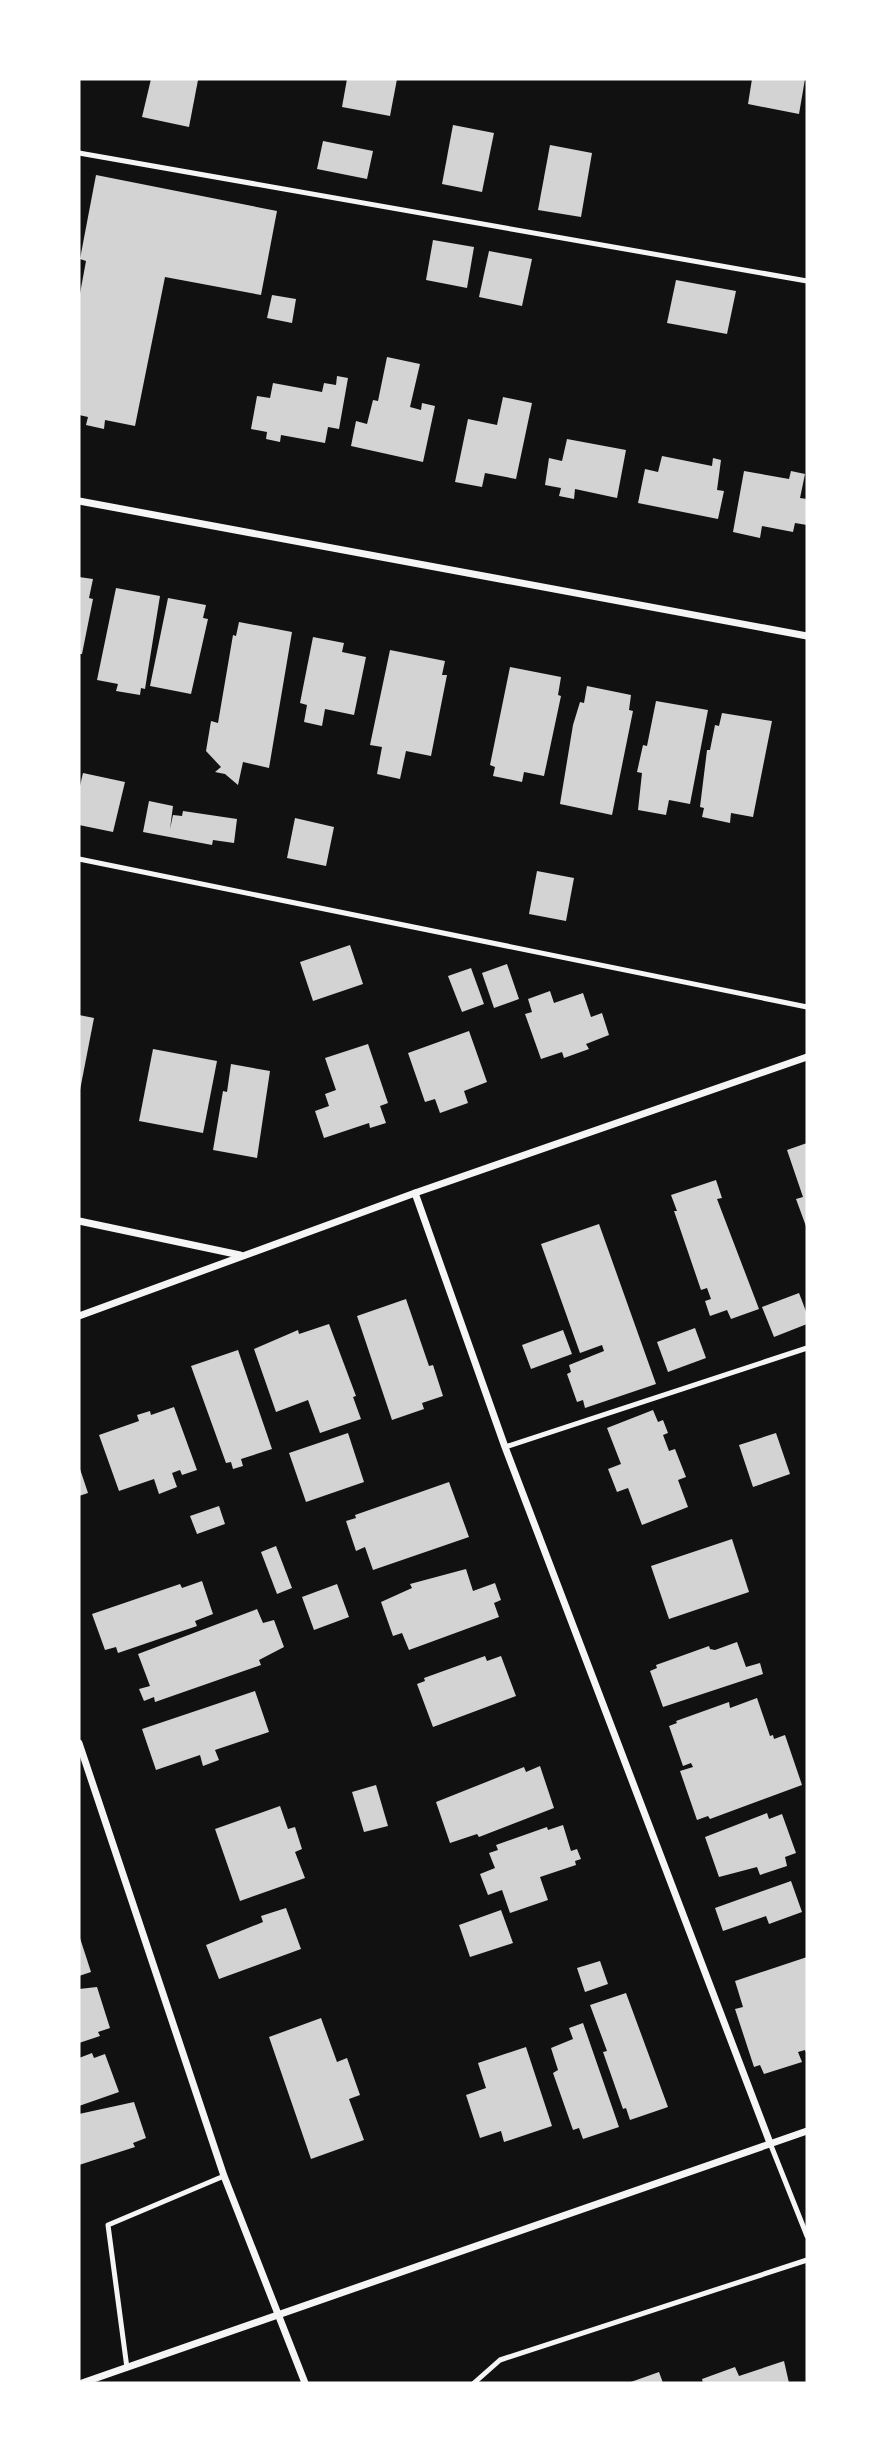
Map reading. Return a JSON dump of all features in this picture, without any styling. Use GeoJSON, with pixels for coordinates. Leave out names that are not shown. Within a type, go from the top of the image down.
{"type":"FeatureCollection","features":[{"type":"Feature","properties":{"kind":"street"},"geometry":{"type":"LineString","coordinates":[[79,501],[807,636]]}},
{"type":"Feature","properties":{"kind":"street"},"geometry":{"type":"LineString","coordinates":[[79,1316],[415,1193],[807,1057]]}},
{"type":"Feature","properties":{"kind":"street"},"geometry":{"type":"LineString","coordinates":[[415,1193],[505,1447],[770,2143]]}},
{"type":"Feature","properties":{"kind":"street"},"geometry":{"type":"LineString","coordinates":[[79,1221],[240,1256]]}},
{"type":"Feature","properties":{"kind":"street"},"geometry":{"type":"LineString","coordinates":[[79,1743],[224,2176],[305,2383]]}},
{"type":"Feature","properties":{"kind":"street"},"geometry":{"type":"LineString","coordinates":[[82,2383],[807,2131]]}},
{"type":"Feature","properties":{"kind":"lane"},"geometry":{"type":"LineString","coordinates":[[79,153],[807,281]]}},
{"type":"Feature","properties":{"kind":"lane"},"geometry":{"type":"LineString","coordinates":[[79,859],[807,1007]]}},
{"type":"Feature","properties":{"kind":"lane"},"geometry":{"type":"LineString","coordinates":[[505,1447],[807,1348]]}},
{"type":"Feature","properties":{"kind":"lane"},"geometry":{"type":"LineString","coordinates":[[770,2143],[807,2236]]}},
{"type":"Feature","properties":{"kind":"lane"},"geometry":{"type":"LineString","coordinates":[[127,2368],[108,2225],[224,2176]]}},
{"type":"Feature","properties":{"kind":"lane"},"geometry":{"type":"LineString","coordinates":[[474,2383],[500,2360],[807,2260]]}},
{"type":"Feature","properties":{"kind":"building"},"geometry":{"type":"Polygon","coordinates":[[[151,79],[198,80],[189,127],[142,117],[151,79]]]}},
{"type":"Feature","properties":{"kind":"building"},"geometry":{"type":"Polygon","coordinates":[[[347,79],[397,79],[390,116],[342,107],[347,79]]]}},
{"type":"Feature","properties":{"kind":"building"},"geometry":{"type":"Polygon","coordinates":[[[752,79],[805,79],[799,114],[748,104],[752,79]]]}},
{"type":"Feature","properties":{"kind":"building"},"geometry":{"type":"Polygon","coordinates":[[[453,125],[494,133],[482,192],[442,184],[453,125]]]}},
{"type":"Feature","properties":{"kind":"building"},"geometry":{"type":"Polygon","coordinates":[[[323,141],[373,151],[367,179],[317,169],[323,141]]]}},
{"type":"Feature","properties":{"kind":"building"},"geometry":{"type":"Polygon","coordinates":[[[550,145],[592,153],[581,217],[538,210],[550,145]]]}},
{"type":"Feature","properties":{"kind":"building"},"geometry":{"type":"Polygon","coordinates":[[[96,175],[277,211],[261,295],[165,277],[135,426],[105,420],[104,429],[86,425],[88,417],[79,415],[79,299],[86,261],[80,259],[96,175]]]}},
{"type":"Feature","properties":{"kind":"building"},"geometry":{"type":"Polygon","coordinates":[[[433,240],[474,247],[467,288],[426,280],[433,240]]]}},
{"type":"Feature","properties":{"kind":"building"},"geometry":{"type":"Polygon","coordinates":[[[489,251],[532,259],[522,306],[479,297],[489,251]]]}},
{"type":"Feature","properties":{"kind":"building"},"geometry":{"type":"Polygon","coordinates":[[[676,280],[736,291],[727,334],[667,323],[676,280]]]}},
{"type":"Feature","properties":{"kind":"building"},"geometry":{"type":"Polygon","coordinates":[[[272,295],[296,299],[292,323],[267,318],[272,295]]]}},
{"type":"Feature","properties":{"kind":"building"},"geometry":{"type":"Polygon","coordinates":[[[387,357],[420,364],[410,407],[421,410],[422,403],[435,406],[423,462],[351,446],[356,421],[367,424],[373,400],[378,401],[387,357]]]}},
{"type":"Feature","properties":{"kind":"building"},"geometry":{"type":"Polygon","coordinates":[[[337,376],[348,378],[339,429],[328,427],[325,443],[281,435],[280,442],[266,439],[267,432],[251,429],[257,396],[270,398],[273,383],[322,392],[324,383],[336,385],[337,376]]]}},
{"type":"Feature","properties":{"kind":"building"},"geometry":{"type":"Polygon","coordinates":[[[503,397],[532,403],[516,479],[485,473],[482,487],[455,482],[468,419],[497,425],[503,397]]]}},
{"type":"Feature","properties":{"kind":"building"},"geometry":{"type":"Polygon","coordinates":[[[567,439],[626,450],[617,498],[575,489],[574,499],[559,496],[561,488],[545,485],[549,458],[562,461],[567,439]]]}},
{"type":"Feature","properties":{"kind":"building"},"geometry":{"type":"Polygon","coordinates":[[[662,456],[712,466],[713,458],[721,460],[717,490],[724,491],[718,519],[638,503],[645,469],[658,472],[662,456]]]}},
{"type":"Feature","properties":{"kind":"building"},"geometry":{"type":"Polygon","coordinates":[[[744,471],[789,479],[791,471],[805,474],[800,498],[807,499],[807,525],[795,523],[793,532],[762,526],[760,538],[733,532],[744,471]]]}},
{"type":"Feature","properties":{"kind":"building"},"geometry":{"type":"Polygon","coordinates":[[[79,577],[93,579],[89,598],[93,599],[82,654],[79,654],[79,577]]]}},
{"type":"Feature","properties":{"kind":"building"},"geometry":{"type":"Polygon","coordinates":[[[116,588],[160,596],[145,689],[141,688],[140,695],[116,691],[118,684],[97,680],[116,588]]]}},
{"type":"Feature","properties":{"kind":"building"},"geometry":{"type":"Polygon","coordinates":[[[168,598],[206,605],[203,618],[208,619],[191,694],[150,686],[168,598]]]}},
{"type":"Feature","properties":{"kind":"building"},"geometry":{"type":"Polygon","coordinates":[[[239,622],[292,632],[269,768],[243,762],[238,785],[225,774],[215,772],[221,767],[206,751],[211,721],[218,723],[233,635],[236,636],[239,622]]]}},
{"type":"Feature","properties":{"kind":"building"},"geometry":{"type":"Polygon","coordinates":[[[313,637],[344,643],[342,652],[366,657],[354,715],[325,709],[322,726],[304,722],[307,705],[300,703],[313,637]]]}},
{"type":"Feature","properties":{"kind":"building"},"geometry":{"type":"Polygon","coordinates":[[[390,650],[445,661],[442,675],[447,675],[431,756],[406,751],[400,779],[377,774],[382,747],[370,745],[390,650]]]}},
{"type":"Feature","properties":{"kind":"building"},"geometry":{"type":"Polygon","coordinates":[[[510,667],[561,677],[558,695],[561,696],[544,776],[524,772],[522,782],[493,776],[495,767],[490,765],[510,667]]]}},
{"type":"Feature","properties":{"kind":"building"},"geometry":{"type":"Polygon","coordinates":[[[587,686],[631,695],[629,710],[633,711],[612,815],[560,804],[573,725],[580,702],[584,703],[587,686]]]}},
{"type":"Feature","properties":{"kind":"building"},"geometry":{"type":"Polygon","coordinates":[[[656,701],[708,710],[690,804],[669,800],[666,815],[638,810],[642,773],[637,772],[643,745],[647,746],[656,701]]]}},
{"type":"Feature","properties":{"kind":"building"},"geometry":{"type":"Polygon","coordinates":[[[722,713],[772,721],[753,817],[731,813],[730,823],[702,817],[704,808],[700,807],[707,750],[710,750],[715,725],[719,726],[722,713]]]}},
{"type":"Feature","properties":{"kind":"building"},"geometry":{"type":"Polygon","coordinates":[[[83,773],[125,782],[113,832],[79,825],[79,790],[83,773]]]}},
{"type":"Feature","properties":{"kind":"building"},"geometry":{"type":"Polygon","coordinates":[[[149,801],[173,806],[170,829],[173,815],[182,816],[183,811],[237,819],[234,843],[213,840],[212,845],[143,832],[149,801]]]}},
{"type":"Feature","properties":{"kind":"building"},"geometry":{"type":"Polygon","coordinates":[[[295,818],[334,827],[326,866],[287,858],[295,818]]]}},
{"type":"Feature","properties":{"kind":"building"},"geometry":{"type":"Polygon","coordinates":[[[537,871],[574,878],[566,921],[529,914],[537,871]]]}},
{"type":"Feature","properties":{"kind":"building"},"geometry":{"type":"Polygon","coordinates":[[[350,945],[363,984],[313,1001],[300,962],[350,945]]]}},
{"type":"Feature","properties":{"kind":"building"},"geometry":{"type":"Polygon","coordinates":[[[507,964],[519,999],[494,1008],[482,973],[507,964]]]}},
{"type":"Feature","properties":{"kind":"building"},"geometry":{"type":"Polygon","coordinates":[[[471,968],[484,1004],[462,1012],[448,976],[471,968]]]}},
{"type":"Feature","properties":{"kind":"building"},"geometry":{"type":"Polygon","coordinates":[[[550,991],[554,1003],[583,993],[591,1017],[602,1013],[609,1035],[586,1044],[589,1049],[564,1058],[562,1052],[541,1059],[525,1014],[532,1012],[528,999],[550,991]]]}},
{"type":"Feature","properties":{"kind":"building"},"geometry":{"type":"Polygon","coordinates":[[[79,1015],[94,1018],[80,1090],[79,1090],[79,1015]]]}},
{"type":"Feature","properties":{"kind":"building"},"geometry":{"type":"Polygon","coordinates":[[[469,1031],[487,1082],[464,1091],[468,1103],[440,1113],[435,1099],[425,1102],[408,1053],[469,1031]]]}},
{"type":"Feature","properties":{"kind":"building"},"geometry":{"type":"Polygon","coordinates":[[[368,1044],[388,1103],[380,1106],[386,1123],[370,1128],[369,1123],[324,1138],[315,1111],[329,1106],[325,1094],[336,1090],[325,1058],[368,1044]]]}},
{"type":"Feature","properties":{"kind":"building"},"geometry":{"type":"Polygon","coordinates":[[[153,1049],[217,1061],[203,1133],[139,1121],[153,1049]]]}},
{"type":"Feature","properties":{"kind":"building"},"geometry":{"type":"Polygon","coordinates":[[[231,1064],[270,1071],[257,1158],[213,1150],[223,1091],[227,1092],[231,1064]]]}},
{"type":"Feature","properties":{"kind":"building"},"geometry":{"type":"Polygon","coordinates":[[[807,1143],[807,1229],[796,1199],[803,1197],[787,1150],[807,1143]]]}},
{"type":"Feature","properties":{"kind":"building"},"geometry":{"type":"Polygon","coordinates":[[[716,1180],[722,1198],[717,1199],[759,1309],[731,1319],[727,1310],[710,1316],[705,1301],[711,1299],[707,1288],[701,1290],[671,1195],[716,1180]]]}},
{"type":"Feature","properties":{"kind":"building"},"geometry":{"type":"Polygon","coordinates":[[[599,1224],[656,1384],[585,1408],[583,1400],[577,1402],[567,1374],[571,1372],[569,1365],[604,1351],[602,1345],[580,1353],[541,1244],[599,1224]]]}},
{"type":"Feature","properties":{"kind":"building"},"geometry":{"type":"Polygon","coordinates":[[[799,1293],[807,1314],[807,1324],[774,1337],[762,1307],[799,1293]]]}},
{"type":"Feature","properties":{"kind":"building"},"geometry":{"type":"Polygon","coordinates":[[[406,1299],[429,1366],[433,1365],[443,1396],[422,1403],[424,1409],[392,1420],[357,1316],[406,1299]]]}},
{"type":"Feature","properties":{"kind":"building"},"geometry":{"type":"Polygon","coordinates":[[[329,1324],[356,1396],[353,1397],[361,1419],[320,1433],[308,1400],[276,1412],[254,1349],[298,1330],[299,1334],[329,1324]]]}},
{"type":"Feature","properties":{"kind":"building"},"geometry":{"type":"Polygon","coordinates":[[[695,1328],[706,1358],[668,1372],[657,1342],[695,1328]]]}},
{"type":"Feature","properties":{"kind":"building"},"geometry":{"type":"Polygon","coordinates":[[[563,1330],[572,1354],[531,1369],[522,1345],[563,1330]]]}},
{"type":"Feature","properties":{"kind":"building"},"geometry":{"type":"Polygon","coordinates":[[[238,1350],[272,1449],[241,1459],[243,1466],[233,1469],[231,1462],[226,1463],[191,1366],[238,1350]]]}},
{"type":"Feature","properties":{"kind":"building"},"geometry":{"type":"Polygon","coordinates":[[[174,1407],[197,1470],[182,1475],[180,1470],[172,1473],[177,1487],[159,1494],[154,1479],[119,1491],[99,1435],[139,1421],[137,1415],[150,1411],[151,1415],[174,1407]]]}},
{"type":"Feature","properties":{"kind":"building"},"geometry":{"type":"Polygon","coordinates":[[[653,1410],[658,1422],[663,1420],[668,1433],[663,1435],[669,1451],[675,1449],[686,1477],[678,1480],[688,1507],[642,1525],[628,1488],[617,1492],[608,1469],[621,1464],[607,1428],[653,1410]]]}},
{"type":"Feature","properties":{"kind":"building"},"geometry":{"type":"Polygon","coordinates":[[[348,1433],[364,1482],[306,1502],[289,1453],[348,1433]]]}},
{"type":"Feature","properties":{"kind":"building"},"geometry":{"type":"Polygon","coordinates":[[[776,1433],[790,1474],[753,1487],[739,1445],[776,1433]]]}},
{"type":"Feature","properties":{"kind":"building"},"geometry":{"type":"Polygon","coordinates":[[[79,1466],[88,1493],[79,1496],[79,1466]]]}},
{"type":"Feature","properties":{"kind":"building"},"geometry":{"type":"Polygon","coordinates":[[[449,1482],[469,1537],[373,1570],[365,1547],[356,1551],[346,1521],[356,1518],[355,1515],[449,1482]]]}},
{"type":"Feature","properties":{"kind":"building"},"geometry":{"type":"Polygon","coordinates":[[[219,1506],[225,1524],[197,1534],[190,1516],[219,1506]]]}},
{"type":"Feature","properties":{"kind":"building"},"geometry":{"type":"Polygon","coordinates":[[[732,1539],[749,1592],[669,1619],[651,1566],[732,1539]]]}},
{"type":"Feature","properties":{"kind":"building"},"geometry":{"type":"Polygon","coordinates":[[[276,1546],[292,1588],[277,1594],[261,1552],[276,1546]]]}},
{"type":"Feature","properties":{"kind":"building"},"geometry":{"type":"Polygon","coordinates":[[[466,1569],[473,1591],[495,1583],[501,1600],[494,1603],[499,1617],[409,1650],[402,1633],[393,1636],[381,1602],[412,1588],[410,1584],[466,1569]]]}},
{"type":"Feature","properties":{"kind":"building"},"geometry":{"type":"Polygon","coordinates":[[[202,1581],[213,1614],[195,1621],[197,1626],[118,1653],[116,1647],[105,1650],[92,1614],[180,1584],[182,1588],[202,1581]]]}},
{"type":"Feature","properties":{"kind":"building"},"geometry":{"type":"Polygon","coordinates":[[[337,1584],[349,1617],[314,1630],[302,1597],[337,1584]]]}},
{"type":"Feature","properties":{"kind":"building"},"geometry":{"type":"Polygon","coordinates":[[[257,1609],[263,1623],[274,1620],[284,1647],[259,1660],[261,1665],[155,1702],[154,1697],[144,1701],[139,1689],[150,1686],[138,1654],[257,1609]]]}},
{"type":"Feature","properties":{"kind":"building"},"geometry":{"type":"Polygon","coordinates":[[[737,1642],[746,1667],[760,1663],[763,1674],[663,1707],[650,1671],[657,1668],[656,1665],[709,1646],[715,1650],[737,1642]]]}},
{"type":"Feature","properties":{"kind":"building"},"geometry":{"type":"Polygon","coordinates":[[[485,1656],[487,1661],[501,1656],[516,1696],[433,1727],[417,1684],[425,1681],[424,1678],[485,1656]]]}},
{"type":"Feature","properties":{"kind":"building"},"geometry":{"type":"Polygon","coordinates":[[[255,1691],[269,1732],[215,1750],[219,1760],[203,1766],[200,1755],[156,1770],[142,1729],[255,1691]]]}},
{"type":"Feature","properties":{"kind":"building"},"geometry":{"type":"Polygon","coordinates":[[[757,1698],[770,1736],[773,1735],[774,1739],[785,1735],[802,1785],[710,1819],[708,1816],[697,1820],[680,1771],[693,1767],[691,1763],[683,1766],[669,1726],[729,1702],[730,1708],[757,1698]]]}},
{"type":"Feature","properties":{"kind":"building"},"geometry":{"type":"Polygon","coordinates":[[[540,1766],[554,1808],[479,1837],[477,1834],[450,1843],[436,1802],[524,1767],[526,1772],[540,1766]]]}},
{"type":"Feature","properties":{"kind":"building"},"geometry":{"type":"Polygon","coordinates":[[[376,1785],[388,1826],[364,1832],[352,1792],[376,1785]]]}},
{"type":"Feature","properties":{"kind":"building"},"geometry":{"type":"Polygon","coordinates":[[[280,1806],[288,1829],[295,1827],[302,1849],[295,1852],[305,1878],[240,1901],[215,1829],[280,1806]]]}},
{"type":"Feature","properties":{"kind":"building"},"geometry":{"type":"Polygon","coordinates":[[[767,1813],[769,1819],[782,1814],[796,1853],[785,1857],[787,1866],[760,1875],[757,1867],[719,1877],[705,1837],[767,1813]]]}},
{"type":"Feature","properties":{"kind":"building"},"geometry":{"type":"Polygon","coordinates":[[[563,1825],[571,1851],[577,1849],[581,1859],[575,1861],[576,1865],[540,1877],[548,1900],[510,1913],[502,1890],[488,1895],[480,1874],[495,1868],[489,1853],[498,1850],[496,1845],[547,1827],[548,1830],[563,1825]]]}},
{"type":"Feature","properties":{"kind":"building"},"geometry":{"type":"Polygon","coordinates":[[[791,1881],[802,1912],[769,1924],[766,1916],[723,1931],[715,1908],[791,1881]]]}},
{"type":"Feature","properties":{"kind":"building"},"geometry":{"type":"Polygon","coordinates":[[[286,1908],[301,1949],[219,1979],[206,1945],[263,1922],[261,1916],[286,1908]]]}},
{"type":"Feature","properties":{"kind":"building"},"geometry":{"type":"Polygon","coordinates":[[[501,1910],[513,1943],[470,1957],[459,1925],[501,1910]]]}},
{"type":"Feature","properties":{"kind":"building"},"geometry":{"type":"Polygon","coordinates":[[[79,1935],[91,1972],[79,1976],[79,1935]]]}},
{"type":"Feature","properties":{"kind":"building"},"geometry":{"type":"Polygon","coordinates":[[[807,1957],[807,2055],[805,2050],[798,2052],[802,2062],[764,2074],[760,2065],[754,2067],[735,2009],[743,2007],[735,1981],[807,1957]]]}},
{"type":"Feature","properties":{"kind":"building"},"geometry":{"type":"Polygon","coordinates":[[[600,1961],[608,1984],[585,1992],[577,1968],[600,1961]]]}},
{"type":"Feature","properties":{"kind":"building"},"geometry":{"type":"Polygon","coordinates":[[[97,1987],[110,2028],[98,2032],[100,2036],[79,2043],[79,1989],[97,1987]]]}},
{"type":"Feature","properties":{"kind":"building"},"geometry":{"type":"Polygon","coordinates":[[[626,1993],[668,2107],[630,2120],[626,2108],[623,2109],[603,2052],[607,2051],[590,2005],[626,1993]]]}},
{"type":"Feature","properties":{"kind":"building"},"geometry":{"type":"Polygon","coordinates":[[[321,2018],[337,2062],[347,2058],[360,2095],[349,2099],[364,2140],[311,2159],[269,2037],[321,2018]]]}},
{"type":"Feature","properties":{"kind":"building"},"geometry":{"type":"Polygon","coordinates":[[[583,2023],[619,2127],[583,2139],[579,2128],[573,2130],[553,2073],[558,2070],[551,2048],[573,2039],[569,2028],[583,2023]]]}},
{"type":"Feature","properties":{"kind":"building"},"geometry":{"type":"Polygon","coordinates":[[[526,2047],[552,2126],[504,2142],[501,2131],[480,2138],[466,2095],[486,2088],[478,2063],[526,2047]]]}},
{"type":"Feature","properties":{"kind":"building"},"geometry":{"type":"Polygon","coordinates":[[[92,2053],[94,2058],[105,2054],[119,2092],[79,2106],[79,2058],[92,2053]]]}},
{"type":"Feature","properties":{"kind":"building"},"geometry":{"type":"Polygon","coordinates":[[[134,2102],[146,2138],[133,2143],[135,2147],[79,2165],[79,2114],[134,2102]]]}},
{"type":"Feature","properties":{"kind":"building"},"geometry":{"type":"Polygon","coordinates":[[[784,2361],[789,2383],[703,2383],[702,2379],[735,2367],[739,2376],[784,2361]]]}},
{"type":"Feature","properties":{"kind":"building"},"geometry":{"type":"Polygon","coordinates":[[[659,2372],[663,2383],[628,2383],[659,2372]]]}}]}
